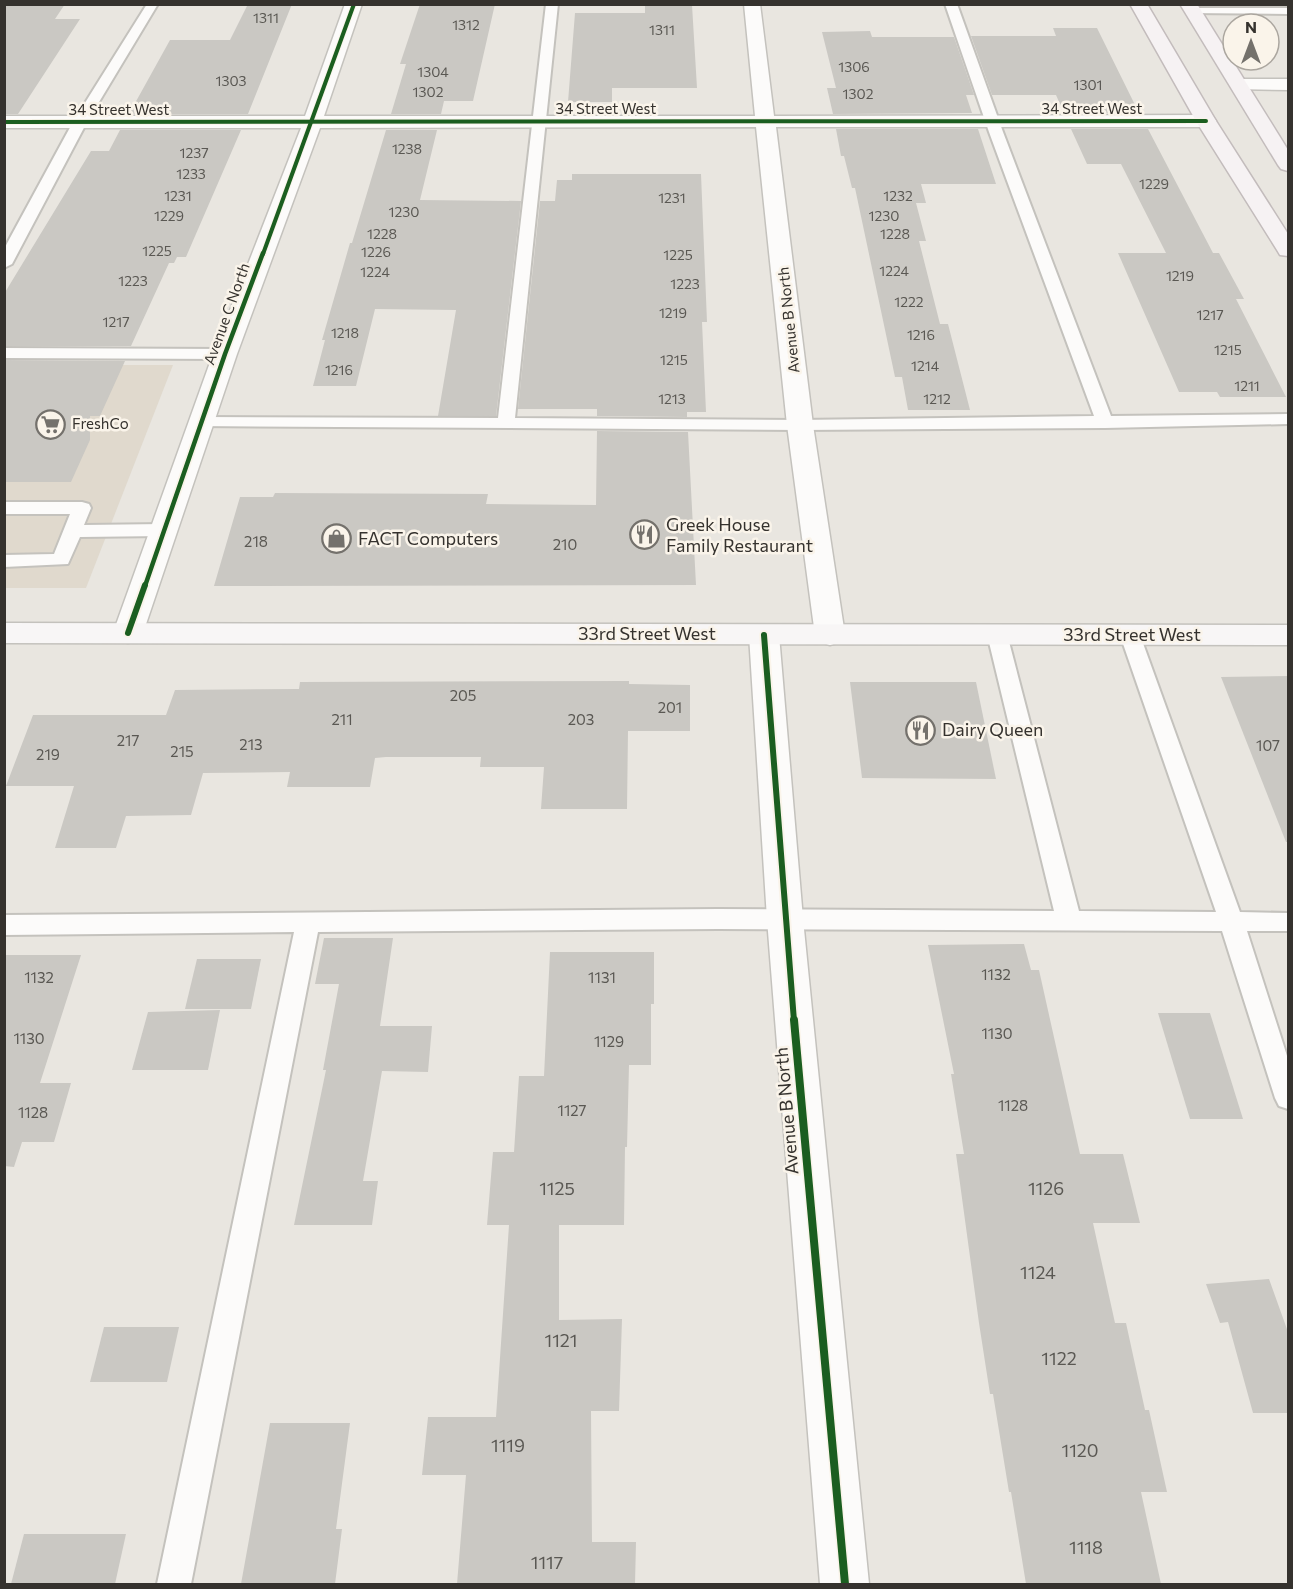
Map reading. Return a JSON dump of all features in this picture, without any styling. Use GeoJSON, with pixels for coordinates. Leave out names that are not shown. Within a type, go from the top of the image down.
{"type":"FeatureCollection","features":[{"type":"Feature","properties":{"kind":"main road"},"geometry":{"type":"LineString","coordinates":[[1138,4],[1206,121],[1288,250]]}},
{"type":"Feature","properties":{"kind":"main road"},"geometry":{"type":"LineString","coordinates":[[1190,8],[1288,165]]}},
{"type":"Feature","properties":{"kind":"main road","name":"33rd Street West"},"geometry":{"type":"LineString","coordinates":[[5,634],[1288,635]]}},
{"type":"Feature","properties":{"kind":"street","name":"Avenue C North"},"geometry":{"type":"LineString","coordinates":[[128,633],[225,354],[313,121],[354,4]]}},
{"type":"Feature","properties":{"kind":"street","name":"Avenue B North"},"geometry":{"type":"LineString","coordinates":[[752,4],[800,425],[830,635]]}},
{"type":"Feature","properties":{"kind":"street"},"geometry":{"type":"LineString","coordinates":[[1240,86],[1288,86]]}},
{"type":"Feature","properties":{"kind":"street","name":"34 Street West"},"geometry":{"type":"LineString","coordinates":[[4,122],[1206,121]]}},
{"type":"Feature","properties":{"kind":"street","name":"Avenue B North"},"geometry":{"type":"LineString","coordinates":[[764,635],[785,919],[845,1584]]}},
{"type":"Feature","properties":{"kind":"lane"},"geometry":{"type":"LineString","coordinates":[[4,264],[80,122],[153,4]]}},
{"type":"Feature","properties":{"kind":"lane"},"geometry":{"type":"LineString","coordinates":[[506,424],[537,121],[552,4]]}},
{"type":"Feature","properties":{"kind":"lane"},"geometry":{"type":"LineString","coordinates":[[951,4],[1105,423]]}},
{"type":"Feature","properties":{"kind":"lane"},"geometry":{"type":"LineString","coordinates":[[1190,8],[1288,11]]}},
{"type":"Feature","properties":{"kind":"lane"},"geometry":{"type":"LineString","coordinates":[[4,353],[225,354]]}},
{"type":"Feature","properties":{"kind":"lane"},"geometry":{"type":"LineString","coordinates":[[203,422],[800,425],[1288,420]]}},
{"type":"Feature","properties":{"kind":"lane"},"geometry":{"type":"LineString","coordinates":[[4,508],[82,508],[61,560],[4,561]]}},
{"type":"Feature","properties":{"kind":"lane"},"geometry":{"type":"LineString","coordinates":[[72,531],[164,530]]}},
{"type":"Feature","properties":{"kind":"lane"},"geometry":{"type":"LineString","coordinates":[[997,634],[1069,921]]}},
{"type":"Feature","properties":{"kind":"lane"},"geometry":{"type":"LineString","coordinates":[[1130,635],[1231,921],[1288,1098]]}},
{"type":"Feature","properties":{"kind":"lane"},"geometry":{"type":"LineString","coordinates":[[4,925],[785,919],[1288,922]]}},
{"type":"Feature","properties":{"kind":"lane"},"geometry":{"type":"LineString","coordinates":[[174,1584],[308,923]]}},
{"type":"Feature","properties":{"kind":"shaded area"},"geometry":{"type":"Polygon","coordinates":[[[4,365],[173,365],[86,588],[5,588],[4,365]]]}},
{"type":"Feature","properties":{"kind":"building"},"geometry":{"type":"Polygon","coordinates":[[[4,4],[65,4],[55,19],[80,19],[18,114],[4,114],[4,4]]]}},
{"type":"Feature","properties":{"kind":"building"},"geometry":{"type":"Polygon","coordinates":[[[248,4],[292,4],[248,114],[129,114],[170,40],[230,40],[248,4]]]}},
{"type":"Feature","properties":{"kind":"building"},"geometry":{"type":"Polygon","coordinates":[[[420,4],[495,4],[473,101],[444,101],[441,114],[391,114],[406,64],[400,64],[420,4]]]}},
{"type":"Feature","properties":{"kind":"building"},"geometry":{"type":"Polygon","coordinates":[[[645,4],[692,5],[697,88],[612,88],[612,102],[568,102],[575,13],[645,13],[645,4]]]}},
{"type":"Feature","properties":{"kind":"building"},"geometry":{"type":"Polygon","coordinates":[[[1053,28],[1097,28],[1139,113],[1064,113],[1056,95],[992,95],[971,36],[1056,36],[1053,28]]]}},
{"type":"Feature","properties":{"kind":"building"},"geometry":{"type":"Polygon","coordinates":[[[870,31],[872,37],[954,37],[974,95],[966,95],[972,113],[833,114],[827,88],[836,88],[822,32],[870,31]]]}},
{"type":"Feature","properties":{"kind":"building"},"geometry":{"type":"Polygon","coordinates":[[[836,129],[978,129],[996,184],[921,184],[926,203],[916,203],[926,241],[919,241],[940,324],[948,324],[970,410],[908,410],[902,377],[895,377],[855,188],[852,188],[844,156],[841,156],[836,129]]]}},
{"type":"Feature","properties":{"kind":"building"},"geometry":{"type":"Polygon","coordinates":[[[1071,129],[1148,129],[1213,253],[1219,253],[1244,299],[1236,299],[1286,397],[1220,397],[1217,392],[1179,392],[1118,253],[1166,253],[1121,164],[1087,164],[1071,129]]]}},
{"type":"Feature","properties":{"kind":"building"},"geometry":{"type":"Polygon","coordinates":[[[120,130],[241,130],[186,257],[177,257],[174,263],[169,263],[131,346],[4,346],[4,294],[91,151],[109,151],[120,130]]]}},
{"type":"Feature","properties":{"kind":"building"},"geometry":{"type":"Polygon","coordinates":[[[386,130],[437,130],[420,200],[521,201],[496,416],[438,416],[456,310],[375,309],[356,386],[313,386],[325,340],[322,340],[386,130]]]}},
{"type":"Feature","properties":{"kind":"building"},"geometry":{"type":"Polygon","coordinates":[[[572,174],[701,174],[707,322],[702,322],[706,412],[687,412],[687,417],[597,416],[597,409],[518,409],[540,201],[555,201],[557,180],[572,180],[572,174]]]}},
{"type":"Feature","properties":{"kind":"building","name":"FreshCo"},"geometry":{"type":"Polygon","coordinates":[[[4,360],[125,361],[100,416],[90,416],[90,440],[71,482],[4,482],[4,360]]]}},
{"type":"Feature","properties":{"kind":"building"},"geometry":{"type":"Polygon","coordinates":[[[597,431],[688,432],[696,585],[214,586],[240,497],[273,497],[275,493],[488,494],[486,504],[596,505],[597,431]]]}},
{"type":"Feature","properties":{"kind":"building"},"geometry":{"type":"Polygon","coordinates":[[[1288,676],[1288,842],[1286,842],[1221,677],[1288,676]]]}},
{"type":"Feature","properties":{"kind":"building"},"geometry":{"type":"Polygon","coordinates":[[[629,681],[629,684],[690,685],[690,731],[628,731],[627,809],[541,809],[544,767],[480,767],[481,757],[386,757],[375,758],[370,787],[287,787],[290,772],[203,773],[191,815],[126,816],[116,848],[55,848],[74,786],[6,786],[33,715],[166,715],[175,690],[299,689],[300,682],[629,681]]]}},
{"type":"Feature","properties":{"kind":"building","name":"Dairy Queen"},"geometry":{"type":"Polygon","coordinates":[[[850,682],[976,682],[996,779],[862,778],[850,682]]]}},
{"type":"Feature","properties":{"kind":"building"},"geometry":{"type":"Polygon","coordinates":[[[324,938],[393,938],[380,1026],[432,1026],[428,1072],[382,1071],[363,1181],[378,1181],[372,1225],[294,1225],[326,1070],[323,1070],[339,984],[315,984],[324,938]]]}},
{"type":"Feature","properties":{"kind":"building"},"geometry":{"type":"Polygon","coordinates":[[[1024,944],[1031,970],[1039,970],[1080,1154],[1123,1154],[1140,1223],[1093,1223],[1115,1323],[1126,1323],[1145,1410],[1149,1410],[1167,1492],[1141,1492],[1161,1584],[1026,1584],[979,1323],[956,1154],[964,1154],[951,1074],[954,1074],[928,945],[1024,944]]]}},
{"type":"Feature","properties":{"kind":"building"},"geometry":{"type":"Polygon","coordinates":[[[550,952],[654,952],[651,1065],[629,1065],[624,1225],[559,1225],[559,1320],[622,1319],[619,1411],[591,1411],[592,1542],[636,1542],[635,1584],[457,1584],[466,1475],[422,1475],[428,1417],[496,1417],[509,1225],[487,1225],[493,1152],[514,1152],[519,1076],[544,1076],[550,952]]]}},
{"type":"Feature","properties":{"kind":"building"},"geometry":{"type":"Polygon","coordinates":[[[4,955],[81,955],[40,1083],[71,1083],[54,1142],[22,1142],[14,1167],[4,1166],[4,955]]]}},
{"type":"Feature","properties":{"kind":"building"},"geometry":{"type":"Polygon","coordinates":[[[197,959],[261,959],[251,1009],[185,1009],[197,959]]]}},
{"type":"Feature","properties":{"kind":"building"},"geometry":{"type":"Polygon","coordinates":[[[220,1010],[208,1070],[132,1070],[148,1012],[220,1010]]]}},
{"type":"Feature","properties":{"kind":"building"},"geometry":{"type":"Polygon","coordinates":[[[1158,1013],[1210,1013],[1243,1119],[1190,1119],[1158,1013]]]}},
{"type":"Feature","properties":{"kind":"building"},"geometry":{"type":"Polygon","coordinates":[[[1269,1279],[1288,1332],[1288,1413],[1253,1413],[1228,1322],[1220,1323],[1206,1284],[1269,1279]]]}},
{"type":"Feature","properties":{"kind":"building"},"geometry":{"type":"Polygon","coordinates":[[[104,1327],[179,1327],[167,1382],[90,1382],[104,1327]]]}},
{"type":"Feature","properties":{"kind":"building"},"geometry":{"type":"Polygon","coordinates":[[[270,1423],[350,1423],[336,1529],[342,1529],[335,1584],[241,1584],[270,1423]]]}},
{"type":"Feature","properties":{"kind":"building"},"geometry":{"type":"Polygon","coordinates":[[[24,1534],[126,1534],[115,1584],[11,1584],[24,1534]]]}},
{"type":"Feature","properties":{"kind":"cycle path"},"geometry":{"type":"LineString","coordinates":[[128,633],[225,354],[313,121],[354,4]]}},
{"type":"Feature","properties":{"kind":"cycle path"},"geometry":{"type":"LineString","coordinates":[[4,122],[1206,121]]}},
{"type":"Feature","properties":{"kind":"cycle path"},"geometry":{"type":"LineString","coordinates":[[764,635],[785,919],[845,1584]]}},
{"type":"Feature","properties":{"kind":"place","name":"FreshCo"},"geometry":{"type":"Point","coordinates":[51,424]}},
{"type":"Feature","properties":{"kind":"place","name":"Greek House Family Restaurant"},"geometry":{"type":"Point","coordinates":[645,535]}},
{"type":"Feature","properties":{"kind":"place","name":"FACT Computers"},"geometry":{"type":"Point","coordinates":[337,539]}},
{"type":"Feature","properties":{"kind":"place","name":"Dairy Queen"},"geometry":{"type":"Point","coordinates":[921,730]}}]}
